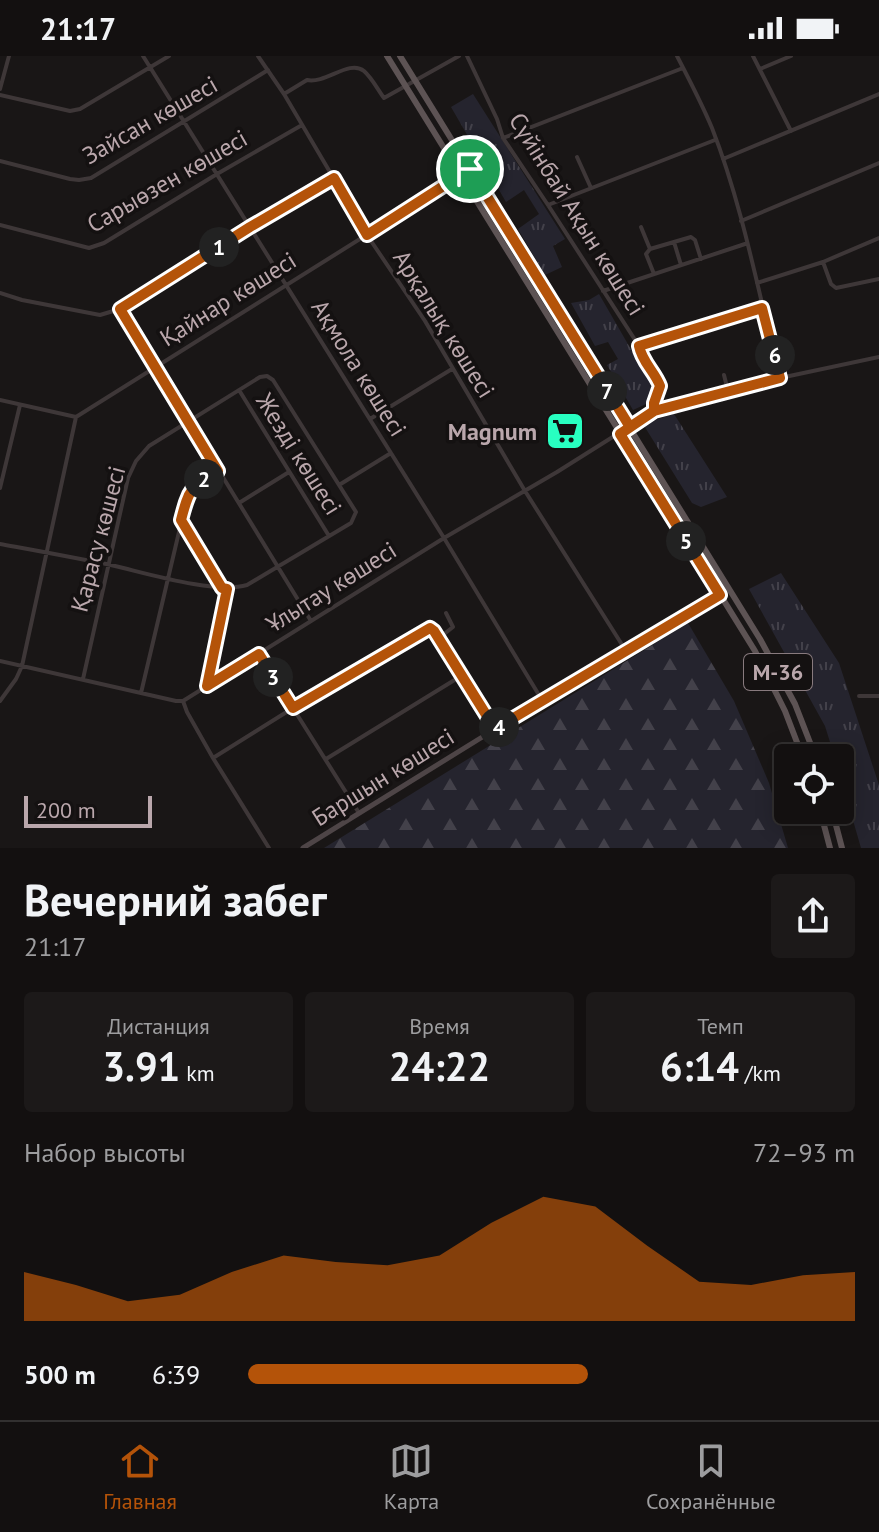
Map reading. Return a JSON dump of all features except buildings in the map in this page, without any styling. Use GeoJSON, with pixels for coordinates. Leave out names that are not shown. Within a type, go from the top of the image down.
{"type":"FeatureCollection","features":[{"type":"Feature","properties":{"kind":"main road","name":"M-36"},"geometry":{"type":"LineString","coordinates":[[387,56],[755,651],[798,744]]}},
{"type":"Feature","properties":{"kind":"main road","name":"M-36"},"geometry":{"type":"LineString","coordinates":[[400,56],[760,639],[795,704],[811,744]]}},
{"type":"Feature","properties":{"kind":"main road"},"geometry":{"type":"LineString","coordinates":[[824,824],[830,848]]}},
{"type":"Feature","properties":{"kind":"main road"},"geometry":{"type":"LineString","coordinates":[[836,824],[842,848]]}},
{"type":"Feature","properties":{"kind":"street"},"geometry":{"type":"LineString","coordinates":[[0,89],[9,56]]}},
{"type":"Feature","properties":{"kind":"street","name":"Ақмола көшесі"},"geometry":{"type":"LineString","coordinates":[[143,56],[542,700]]}},
{"type":"Feature","properties":{"kind":"street"},"geometry":{"type":"LineString","coordinates":[[0,95],[70,111],[80,109],[169,56]]}},
{"type":"Feature","properties":{"kind":"street","name":"Арқалық көшесі"},"geometry":{"type":"LineString","coordinates":[[258,56],[284,94],[367,235],[425,321],[525,491],[626,651]]}},
{"type":"Feature","properties":{"kind":"street"},"geometry":{"type":"LineString","coordinates":[[284,94],[307,80],[316,82],[352,67],[362,70],[384,98],[458,56]]}},
{"type":"Feature","properties":{"kind":"street","name":"Сүйінбай Ақын көшесі"},"geometry":{"type":"LineString","coordinates":[[467,56],[503,138],[639,346],[641,355],[659,383],[654,411]]}},
{"type":"Feature","properties":{"kind":"street"},"geometry":{"type":"LineString","coordinates":[[677,56],[723,159],[780,378]]}},
{"type":"Feature","properties":{"kind":"street"},"geometry":{"type":"LineString","coordinates":[[753,56],[791,131]]}},
{"type":"Feature","properties":{"kind":"street"},"geometry":{"type":"LineString","coordinates":[[760,69],[791,56]]}},
{"type":"Feature","properties":{"kind":"street"},"geometry":{"type":"LineString","coordinates":[[503,138],[683,68]]}},
{"type":"Feature","properties":{"kind":"street","name":"Зайсан көшесі"},"geometry":{"type":"LineString","coordinates":[[0,161],[70,179],[91,178],[268,70]]}},
{"type":"Feature","properties":{"kind":"street"},"geometry":{"type":"LineString","coordinates":[[723,159],[879,94]]}},
{"type":"Feature","properties":{"kind":"street","name":"Сарыөзен көшесі"},"geometry":{"type":"LineString","coordinates":[[0,225],[89,248],[104,243],[302,125]]}},
{"type":"Feature","properties":{"kind":"street"},"geometry":{"type":"LineString","coordinates":[[548,205],[715,140]]}},
{"type":"Feature","properties":{"kind":"street"},"geometry":{"type":"LineString","coordinates":[[577,157],[591,188]]}},
{"type":"Feature","properties":{"kind":"street"},"geometry":{"type":"LineString","coordinates":[[741,221],[879,163]]}},
{"type":"Feature","properties":{"kind":"street","name":"Қайнар көшесі"},"geometry":{"type":"LineString","coordinates":[[76,417],[470,169]]}},
{"type":"Feature","properties":{"kind":"street"},"geometry":{"type":"LineString","coordinates":[[0,293],[100,315],[120,309],[334,178]]}},
{"type":"Feature","properties":{"kind":"street"},"geometry":{"type":"LineString","coordinates":[[641,227],[650,249]]}},
{"type":"Feature","properties":{"kind":"street"},"geometry":{"type":"LineString","coordinates":[[654,274],[646,254],[650,249],[691,237],[701,259]]}},
{"type":"Feature","properties":{"kind":"street"},"geometry":{"type":"LineString","coordinates":[[757,283],[823,262],[879,238]]}},
{"type":"Feature","properties":{"kind":"street"},"geometry":{"type":"LineString","coordinates":[[674,242],[681,265]]}},
{"type":"Feature","properties":{"kind":"street"},"geometry":{"type":"LineString","coordinates":[[603,291],[746,244]]}},
{"type":"Feature","properties":{"kind":"street"},"geometry":{"type":"LineString","coordinates":[[823,262],[831,284],[836,288],[879,279]]}},
{"type":"Feature","properties":{"kind":"street"},"geometry":{"type":"LineString","coordinates":[[639,346],[762,308]]}},
{"type":"Feature","properties":{"kind":"street"},"geometry":{"type":"LineString","coordinates":[[120,309],[311,621]]}},
{"type":"Feature","properties":{"kind":"street","name":"Ұлытау көшесі"},"geometry":{"type":"LineString","coordinates":[[183,701],[654,411],[780,378],[879,357]]}},
{"type":"Feature","properties":{"kind":"street"},"geometry":{"type":"LineString","coordinates":[[370,419],[452,369]]}},
{"type":"Feature","properties":{"kind":"street"},"geometry":{"type":"LineString","coordinates":[[724,375],[728,391]]}},
{"type":"Feature","properties":{"kind":"street","name":"Қарасу көшесі"},"geometry":{"type":"LineString","coordinates":[[83,679],[128,478],[132,467],[149,446],[260,377],[267,376],[273,380],[339,485]]}},
{"type":"Feature","properties":{"kind":"street","name":"Жезді көшесі"},"geometry":{"type":"LineString","coordinates":[[239,390],[329,536]]}},
{"type":"Feature","properties":{"kind":"street"},"geometry":{"type":"LineString","coordinates":[[0,400],[76,417],[22,666],[0,701]]}},
{"type":"Feature","properties":{"kind":"street"},"geometry":{"type":"LineString","coordinates":[[0,488],[20,405]]}},
{"type":"Feature","properties":{"kind":"street"},"geometry":{"type":"LineString","coordinates":[[0,544],[224,588],[247,585],[351,523],[356,512],[339,485],[391,453]]}},
{"type":"Feature","properties":{"kind":"street"},"geometry":{"type":"LineString","coordinates":[[141,693],[187,498],[192,488],[218,471]]}},
{"type":"Feature","properties":{"kind":"street"},"geometry":{"type":"LineString","coordinates":[[239,503],[289,472]]}},
{"type":"Feature","properties":{"kind":"street"},"geometry":{"type":"LineString","coordinates":[[181,520],[224,588],[207,686]]}},
{"type":"Feature","properties":{"kind":"street","name":"Баршын көшесі"},"geometry":{"type":"LineString","coordinates":[[303,848],[542,700],[730,590]]}},
{"type":"Feature","properties":{"kind":"street"},"geometry":{"type":"LineString","coordinates":[[439,639],[453,627],[446,613]]}},
{"type":"Feature","properties":{"kind":"street"},"geometry":{"type":"LineString","coordinates":[[213,758],[430,628],[495,729]]}},
{"type":"Feature","properties":{"kind":"street"},"geometry":{"type":"LineString","coordinates":[[259,654],[359,813]]}},
{"type":"Feature","properties":{"kind":"street"},"geometry":{"type":"LineString","coordinates":[[0,661],[183,701],[213,758],[269,848]]}},
{"type":"Feature","properties":{"kind":"street"},"geometry":{"type":"LineString","coordinates":[[326,759],[461,676]]}},
{"type":"Feature","properties":{"kind":"street"},"geometry":{"type":"LineString","coordinates":[[859,696],[879,696]]}},
{"type":"Feature","properties":{"kind":"green space"},"geometry":{"type":"Polygon","coordinates":[[[473,94],[565,239],[553,246],[562,267],[545,275],[518,229],[539,214],[524,190],[506,202],[451,107],[473,94]]]}},
{"type":"Feature","properties":{"kind":"green space"},"geometry":{"type":"Polygon","coordinates":[[[599,294],[659,398],[633,410],[607,365],[618,359],[608,342],[595,346],[571,303],[589,300],[599,294]]]}},
{"type":"Feature","properties":{"kind":"green space"},"geometry":{"type":"Polygon","coordinates":[[[674,414],[727,497],[701,507],[692,503],[643,424],[674,414]]]}},
{"type":"Feature","properties":{"kind":"green space"},"geometry":{"type":"Polygon","coordinates":[[[781,573],[839,663],[879,785],[879,848],[861,848],[854,824],[854,744],[831,744],[825,726],[749,589],[781,573]]]}},
{"type":"Feature","properties":{"kind":"green space"},"geometry":{"type":"Polygon","coordinates":[[[688,623],[734,701],[769,783],[774,800],[774,824],[781,824],[788,848],[324,848],[688,623]]]}},
{"type":"Feature","properties":{"kind":"place","name":"Magnum"},"geometry":{"type":"Point","coordinates":[565,431]}},
{"type":"Feature","properties":{"kind":"route"},"geometry":{"type":"LineString","coordinates":[[470,169],[367,235],[334,178],[120,309],[218,471],[192,488],[181,520],[222,588],[227,589],[207,686],[259,654],[293,708],[430,628],[495,729],[720,595],[620,434],[654,411],[780,378],[762,308],[639,346],[641,355],[657,377],[660,389],[654,411],[630,427],[470,169]]}}]}
